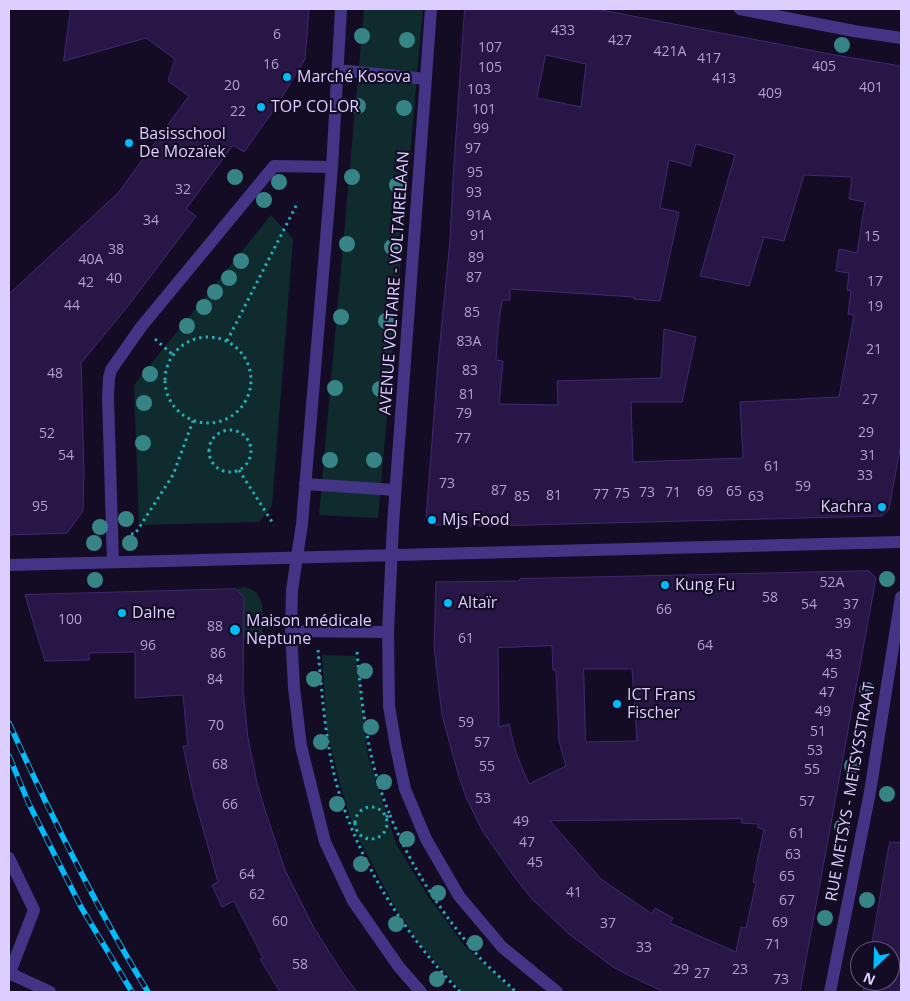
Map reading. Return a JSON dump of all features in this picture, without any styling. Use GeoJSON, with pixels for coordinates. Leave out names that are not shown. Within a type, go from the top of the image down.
{"type":"FeatureCollection","features":[{"type":"Feature","properties":{"kind":"street"},"geometry":{"type":"LineString","coordinates":[[342,9],[332,167],[305,484],[292,590],[294,688],[300,746],[325,842],[353,900],[399,967],[421,992]]}},
{"type":"Feature","properties":{"kind":"street","name":"AVENUE VOLTAIRE - VOLTAIRELAAN"},"geometry":{"type":"LineString","coordinates":[[432,9],[395,490],[388,632],[389,706],[405,789],[426,838],[459,896],[502,947],[557,992]]}},
{"type":"Feature","properties":{"kind":"street"},"geometry":{"type":"LineString","coordinates":[[740,9],[901,38]]}},
{"type":"Feature","properties":{"kind":"street"},"geometry":{"type":"LineString","coordinates":[[338,70],[426,79]]}},
{"type":"Feature","properties":{"kind":"street"},"geometry":{"type":"LineString","coordinates":[[113,562],[108,398],[109,378],[115,363],[141,327],[274,166],[332,167]]}},
{"type":"Feature","properties":{"kind":"street"},"geometry":{"type":"LineString","coordinates":[[305,484],[395,490]]}},
{"type":"Feature","properties":{"kind":"street"},"geometry":{"type":"LineString","coordinates":[[9,564],[901,542]]}},
{"type":"Feature","properties":{"kind":"street","name":"RUE METSYS - METSYSSTRAAT"},"geometry":{"type":"LineString","coordinates":[[830,992],[870,792],[901,597]]}},
{"type":"Feature","properties":{"kind":"street"},"geometry":{"type":"LineString","coordinates":[[292,631],[388,632]]}},
{"type":"Feature","properties":{"kind":"street"},"geometry":{"type":"LineString","coordinates":[[9,858],[34,910],[9,974],[50,992]]}},
{"type":"Feature","properties":{"kind":"path"},"geometry":{"type":"LineString","coordinates":[[227,341],[298,202]]}},
{"type":"Feature","properties":{"kind":"path"},"geometry":{"type":"LineString","coordinates":[[203,337],[227,341],[240,351],[248,363],[252,376],[251,390],[246,402],[237,413],[222,421],[208,424],[193,421],[178,412],[166,392],[166,370],[170,359],[178,348],[190,340],[203,337]]}},
{"type":"Feature","properties":{"kind":"path"},"geometry":{"type":"LineString","coordinates":[[127,534],[135,534],[173,475],[193,421]]}},
{"type":"Feature","properties":{"kind":"path"},"geometry":{"type":"LineString","coordinates":[[222,421],[224,430]]}},
{"type":"Feature","properties":{"kind":"path"},"geometry":{"type":"LineString","coordinates":[[224,430],[240,431],[251,443],[250,459],[246,466],[239,470],[224,471],[211,460],[209,452],[210,443],[215,435],[224,430]]}},
{"type":"Feature","properties":{"kind":"path"},"geometry":{"type":"LineString","coordinates":[[239,470],[274,525]]}},
{"type":"Feature","properties":{"kind":"path"},"geometry":{"type":"LineString","coordinates":[[326,649],[318,650],[327,731],[335,778],[354,829],[379,882],[416,941],[436,968],[460,992]]}},
{"type":"Feature","properties":{"kind":"path"},"geometry":{"type":"LineString","coordinates":[[349,649],[357,649],[367,741],[381,794],[390,816],[386,817]]}},
{"type":"Feature","properties":{"kind":"path"},"geometry":{"type":"LineString","coordinates":[[371,806],[379,809],[386,817],[388,823],[386,831],[380,838],[372,840],[363,838],[354,829],[357,815],[362,809],[371,806]]}},
{"type":"Feature","properties":{"kind":"green space"},"geometry":{"type":"Polygon","coordinates":[[[364,9],[423,9],[378,518],[319,515],[364,9]]]}},
{"type":"Feature","properties":{"kind":"green space"},"geometry":{"type":"Polygon","coordinates":[[[271,215],[293,239],[272,506],[259,522],[139,525],[134,385],[271,215]]]}},
{"type":"Feature","properties":{"kind":"green space"},"geometry":{"type":"Polygon","coordinates":[[[243,587],[251,589],[260,599],[263,614],[262,638],[242,638],[244,597],[236,589],[243,587]]]}},
{"type":"Feature","properties":{"kind":"green space"},"geometry":{"type":"Polygon","coordinates":[[[322,655],[356,656],[368,756],[396,844],[428,896],[464,945],[517,992],[462,992],[420,944],[396,909],[354,830],[339,780],[327,732],[322,655]]]}},
{"type":"Feature","properties":{"kind":"building"},"geometry":{"type":"Polygon","coordinates":[[[71,9],[309,9],[305,59],[276,107],[244,152],[233,145],[186,209],[196,216],[128,306],[81,363],[84,472],[83,511],[67,533],[9,535],[9,294],[118,193],[189,96],[168,81],[175,59],[146,38],[64,61],[71,9]]]}},
{"type":"Feature","properties":{"kind":"building"},"geometry":{"type":"Polygon","coordinates":[[[465,9],[596,9],[901,66],[901,444],[889,509],[882,516],[489,526],[434,525],[426,519],[450,241],[465,9]],[[546,55],[537,98],[581,107],[586,64],[546,55]],[[696,144],[690,166],[669,160],[660,208],[679,212],[660,301],[634,299],[634,297],[510,289],[510,300],[502,300],[498,329],[496,360],[503,361],[499,404],[558,405],[557,381],[661,378],[664,329],[696,337],[682,402],[631,402],[633,462],[743,458],[740,402],[839,397],[854,315],[848,314],[851,291],[847,290],[849,273],[836,271],[839,249],[857,253],[865,202],[849,199],[852,177],[804,175],[784,241],[764,237],[749,286],[700,276],[735,155],[696,144]]]}},
{"type":"Feature","properties":{"kind":"building"},"geometry":{"type":"Polygon","coordinates":[[[869,571],[876,578],[800,992],[664,992],[626,974],[613,967],[569,934],[532,899],[482,830],[466,797],[459,777],[442,715],[434,646],[436,582],[519,581],[520,579],[869,571]],[[552,646],[498,648],[499,727],[509,724],[516,753],[529,784],[566,766],[559,741],[556,670],[553,670],[552,646]],[[584,669],[586,742],[637,741],[632,669],[584,669]],[[742,819],[550,821],[601,879],[652,914],[655,908],[673,918],[670,923],[736,952],[741,927],[746,928],[756,883],[753,882],[764,829],[758,828],[758,824],[741,823],[742,819]]]}},
{"type":"Feature","properties":{"kind":"building"},"geometry":{"type":"Polygon","coordinates":[[[236,589],[244,597],[243,691],[248,738],[257,783],[266,813],[285,870],[314,928],[357,992],[280,992],[260,959],[263,958],[234,901],[222,907],[212,885],[218,882],[194,797],[183,746],[188,746],[183,695],[135,698],[135,652],[89,653],[89,660],[45,661],[25,595],[236,589]]]}},
{"type":"Feature","properties":{"kind":"building"},"geometry":{"type":"Polygon","coordinates":[[[890,842],[901,843],[901,992],[863,992],[900,991],[900,941],[873,941],[890,842]]]}},
{"type":"Feature","properties":{"kind":"railway"},"geometry":{"type":"LineString","coordinates":[[9,723],[74,860],[148,992]]}},
{"type":"Feature","properties":{"kind":"railway"},"geometry":{"type":"LineString","coordinates":[[9,756],[29,804],[81,907],[132,992]]}},
{"type":"Feature","properties":{"kind":"place","name":"Marché Kosova"},"geometry":{"type":"Point","coordinates":[287,77]}},
{"type":"Feature","properties":{"kind":"place","name":"TOP COLOR"},"geometry":{"type":"Point","coordinates":[261,107]}},
{"type":"Feature","properties":{"kind":"place","name":"Basisschool De Mozaïek"},"geometry":{"type":"Point","coordinates":[129,143]}},
{"type":"Feature","properties":{"kind":"place","name":"Kachra"},"geometry":{"type":"Point","coordinates":[882,507]}},
{"type":"Feature","properties":{"kind":"place","name":"Mjs Food"},"geometry":{"type":"Point","coordinates":[432,520]}},
{"type":"Feature","properties":{"kind":"place","name":"Kung Fu"},"geometry":{"type":"Point","coordinates":[665,585]}},
{"type":"Feature","properties":{"kind":"place","name":"Altaïr"},"geometry":{"type":"Point","coordinates":[448,603]}},
{"type":"Feature","properties":{"kind":"place","name":"Dalne"},"geometry":{"type":"Point","coordinates":[122,613]}},
{"type":"Feature","properties":{"kind":"place","name":"Maison médicale Neptune"},"geometry":{"type":"Point","coordinates":[235,630]}},
{"type":"Feature","properties":{"kind":"place","name":"ICT Frans Fischer"},"geometry":{"type":"Point","coordinates":[617,704]}}]}
